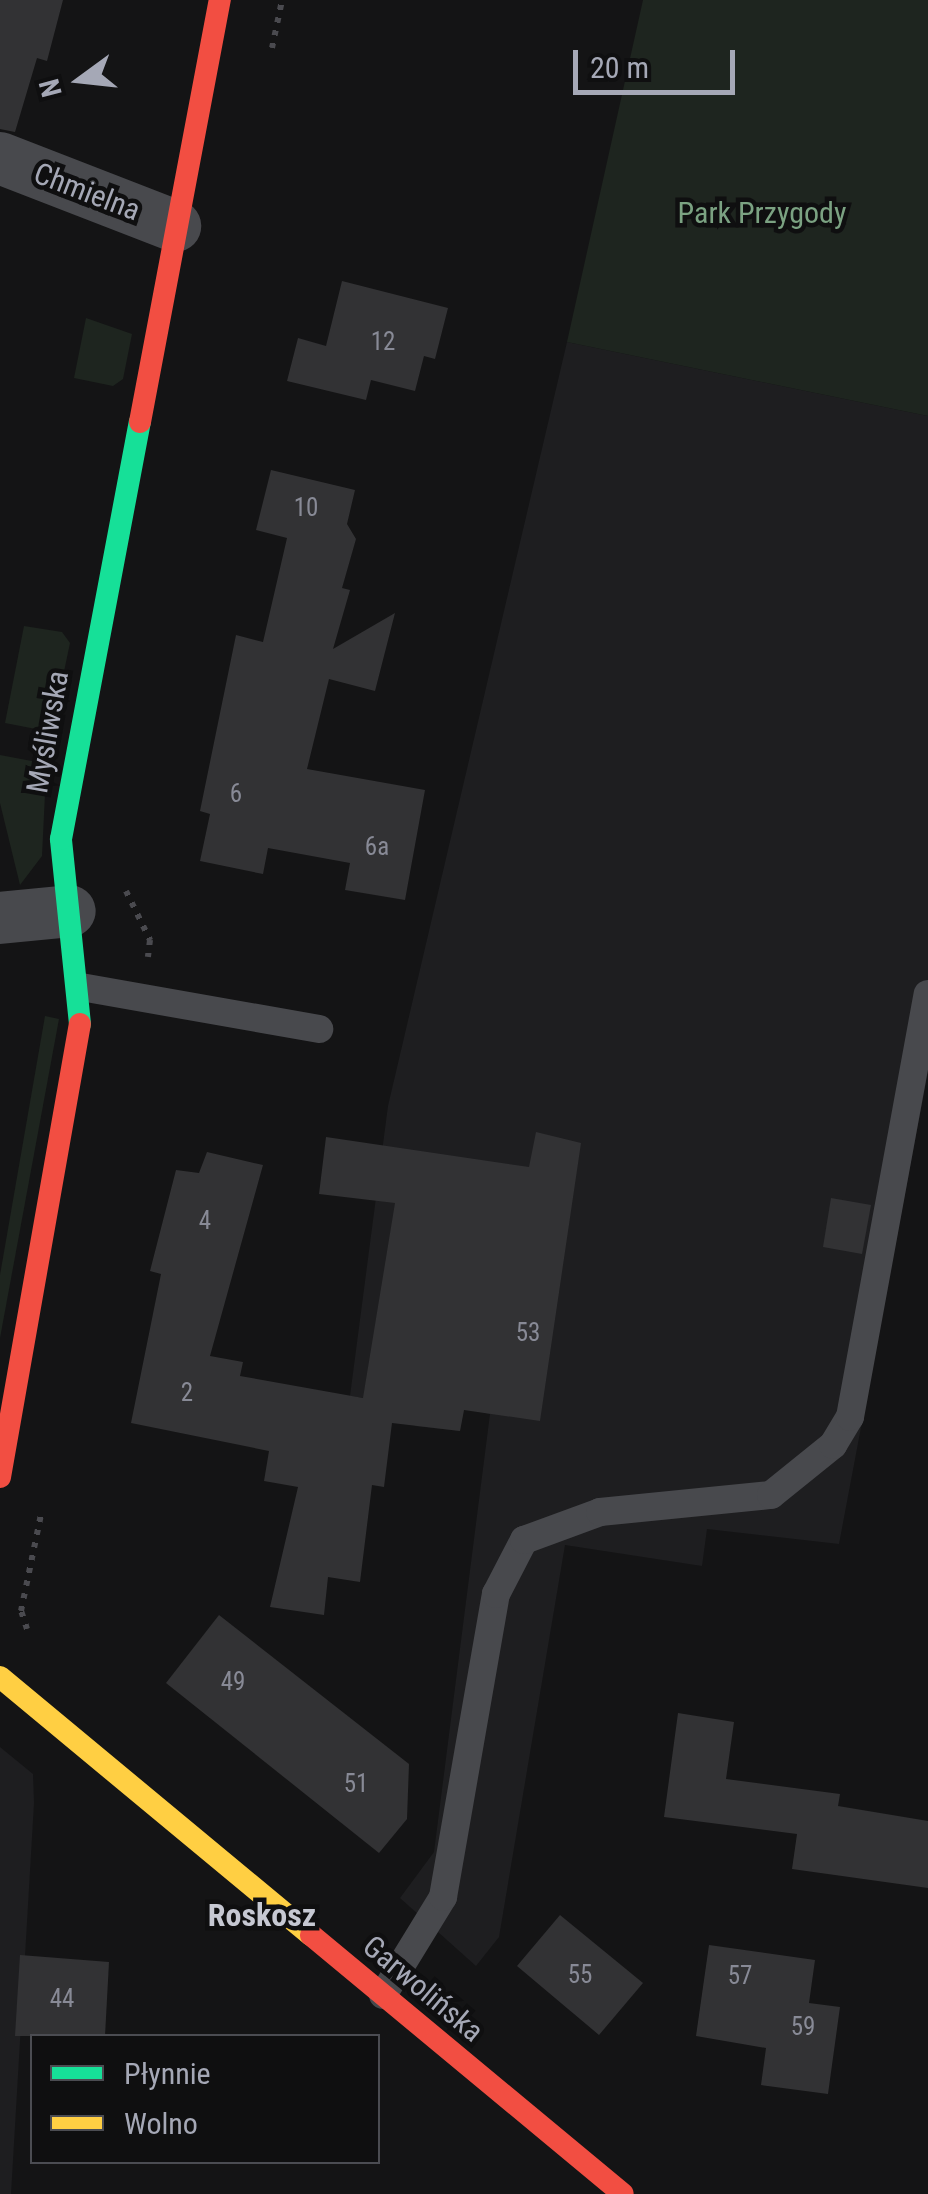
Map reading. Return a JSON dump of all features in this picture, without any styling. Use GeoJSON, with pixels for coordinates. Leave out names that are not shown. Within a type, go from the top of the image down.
{"type":"FeatureCollection","features":[{"type":"Feature","properties":{"kind":"street","name":"Myśliwska"},"geometry":{"type":"LineString","coordinates":[[0,1477],[79,1050],[81,987],[70,911],[64,819],[220,0]]}},
{"type":"Feature","properties":{"kind":"street","name":"Chmielna"},"geometry":{"type":"LineString","coordinates":[[0,158],[174,226]]}},
{"type":"Feature","properties":{"kind":"street"},"geometry":{"type":"LineString","coordinates":[[0,918],[70,911]]}},
{"type":"Feature","properties":{"kind":"street","name":"Garwolińska"},"geometry":{"type":"LineString","coordinates":[[0,1677],[623,2194]]}},
{"type":"Feature","properties":{"kind":"lane"},"geometry":{"type":"LineString","coordinates":[[81,987],[144,1001],[319,1028]]}},
{"type":"Feature","properties":{"kind":"lane"},"geometry":{"type":"LineString","coordinates":[[383,1995],[443,1897],[496,1594],[524,1540],[600,1512],[770,1496],[833,1446],[850,1418],[928,994]]}},
{"type":"Feature","properties":{"kind":"path"},"geometry":{"type":"LineString","coordinates":[[270,58],[282,0]]}},
{"type":"Feature","properties":{"kind":"path"},"geometry":{"type":"LineString","coordinates":[[118,880],[150,940],[144,1001]]}},
{"type":"Feature","properties":{"kind":"path"},"geometry":{"type":"LineString","coordinates":[[30,1635],[21,1611],[44,1500]]}},
{"type":"Feature","properties":{"kind":"shaded area"},"geometry":{"type":"Polygon","coordinates":[[[567,342],[928,416],[928,1072],[839,1544],[707,1529],[702,1566],[565,1545],[499,1937],[476,1966],[400,1898],[434,1852],[490,1414],[464,1409],[460,1431],[415,1426],[418,1406],[350,1396],[388,1106],[567,342]]]}},
{"type":"Feature","properties":{"kind":"shaded area"},"geometry":{"type":"Polygon","coordinates":[[[0,1747],[33,1774],[34,1803],[11,2194],[0,2194],[0,1747]]]}},
{"type":"Feature","properties":{"kind":"green space","name":"Park Przygody"},"geometry":{"type":"Polygon","coordinates":[[[643,0],[928,0],[928,416],[567,342],[643,0]]]}},
{"type":"Feature","properties":{"kind":"green space"},"geometry":{"type":"Polygon","coordinates":[[[86,318],[132,334],[123,379],[113,386],[74,378],[86,318]]]}},
{"type":"Feature","properties":{"kind":"green space"},"geometry":{"type":"Polygon","coordinates":[[[24,626],[62,632],[70,643],[53,724],[41,730],[5,723],[24,626]]]}},
{"type":"Feature","properties":{"kind":"green space"},"geometry":{"type":"Polygon","coordinates":[[[0,755],[37,762],[46,773],[42,856],[20,885],[0,803],[0,755]]]}},
{"type":"Feature","properties":{"kind":"green space"},"geometry":{"type":"Polygon","coordinates":[[[45,1016],[59,1019],[0,1338],[0,1275],[45,1016]]]}},
{"type":"Feature","properties":{"kind":"building"},"geometry":{"type":"Polygon","coordinates":[[[0,0],[63,0],[47,61],[37,58],[15,132],[0,129],[0,0]]]}},
{"type":"Feature","properties":{"kind":"building"},"geometry":{"type":"Polygon","coordinates":[[[342,281],[448,308],[435,359],[424,356],[415,391],[371,380],[366,400],[287,381],[298,338],[326,346],[342,281]]]}},
{"type":"Feature","properties":{"kind":"building"},"geometry":{"type":"Polygon","coordinates":[[[271,470],[355,490],[347,524],[356,539],[342,588],[350,590],[333,649],[395,613],[375,691],[329,679],[307,769],[425,790],[405,900],[345,890],[350,863],[268,848],[263,874],[200,861],[210,814],[200,811],[236,635],[263,642],[287,538],[256,530],[271,470]]]}},
{"type":"Feature","properties":{"kind":"building"},"geometry":{"type":"Polygon","coordinates":[[[536,1132],[581,1143],[540,1421],[464,1410],[460,1431],[392,1423],[384,1487],[372,1485],[360,1582],[328,1577],[324,1615],[270,1607],[298,1487],[264,1481],[269,1451],[131,1423],[161,1274],[150,1271],[176,1170],[199,1173],[207,1152],[263,1165],[210,1356],[243,1362],[240,1376],[363,1398],[395,1203],[319,1194],[326,1137],[529,1167],[536,1132]]]}},
{"type":"Feature","properties":{"kind":"building"},"geometry":{"type":"Polygon","coordinates":[[[831,1198],[871,1205],[862,1254],[823,1247],[831,1198]]]}},
{"type":"Feature","properties":{"kind":"building"},"geometry":{"type":"Polygon","coordinates":[[[219,1615],[409,1764],[407,1819],[379,1853],[166,1683],[219,1615]]]}},
{"type":"Feature","properties":{"kind":"building"},"geometry":{"type":"Polygon","coordinates":[[[678,1713],[734,1722],[726,1779],[840,1794],[838,1806],[928,1821],[928,1888],[792,1869],[797,1834],[664,1817],[678,1713]]]}},
{"type":"Feature","properties":{"kind":"building"},"geometry":{"type":"Polygon","coordinates":[[[560,1915],[643,1983],[599,2035],[517,1966],[560,1915]]]}},
{"type":"Feature","properties":{"kind":"building"},"geometry":{"type":"Polygon","coordinates":[[[709,1945],[815,1960],[809,2003],[840,2007],[828,2094],[761,2085],[766,2048],[696,2036],[709,1945]]]}},
{"type":"Feature","properties":{"kind":"building"},"geometry":{"type":"Polygon","coordinates":[[[20,1955],[109,1962],[105,2034],[15,2036],[20,1955]]]}},
{"type":"Feature","properties":{"kind":"traffic: fast"},"geometry":{"type":"LineString","coordinates":[[80,1024],[61,839],[140,422]]}},
{"type":"Feature","properties":{"kind":"traffic: slow"},"geometry":{"type":"LineString","coordinates":[[0,1677],[311,1935]]}},
{"type":"Feature","properties":{"kind":"traffic: jam"},"geometry":{"type":"LineString","coordinates":[[140,422],[220,0]]}},
{"type":"Feature","properties":{"kind":"traffic: jam"},"geometry":{"type":"LineString","coordinates":[[0,1477],[80,1024]]}},
{"type":"Feature","properties":{"kind":"traffic: jam"},"geometry":{"type":"LineString","coordinates":[[311,1935],[623,2194]]}},
{"type":"Feature","properties":{"kind":"district","name":"Roskosz"},"geometry":{"type":"Point","coordinates":[262,1915]}}]}
